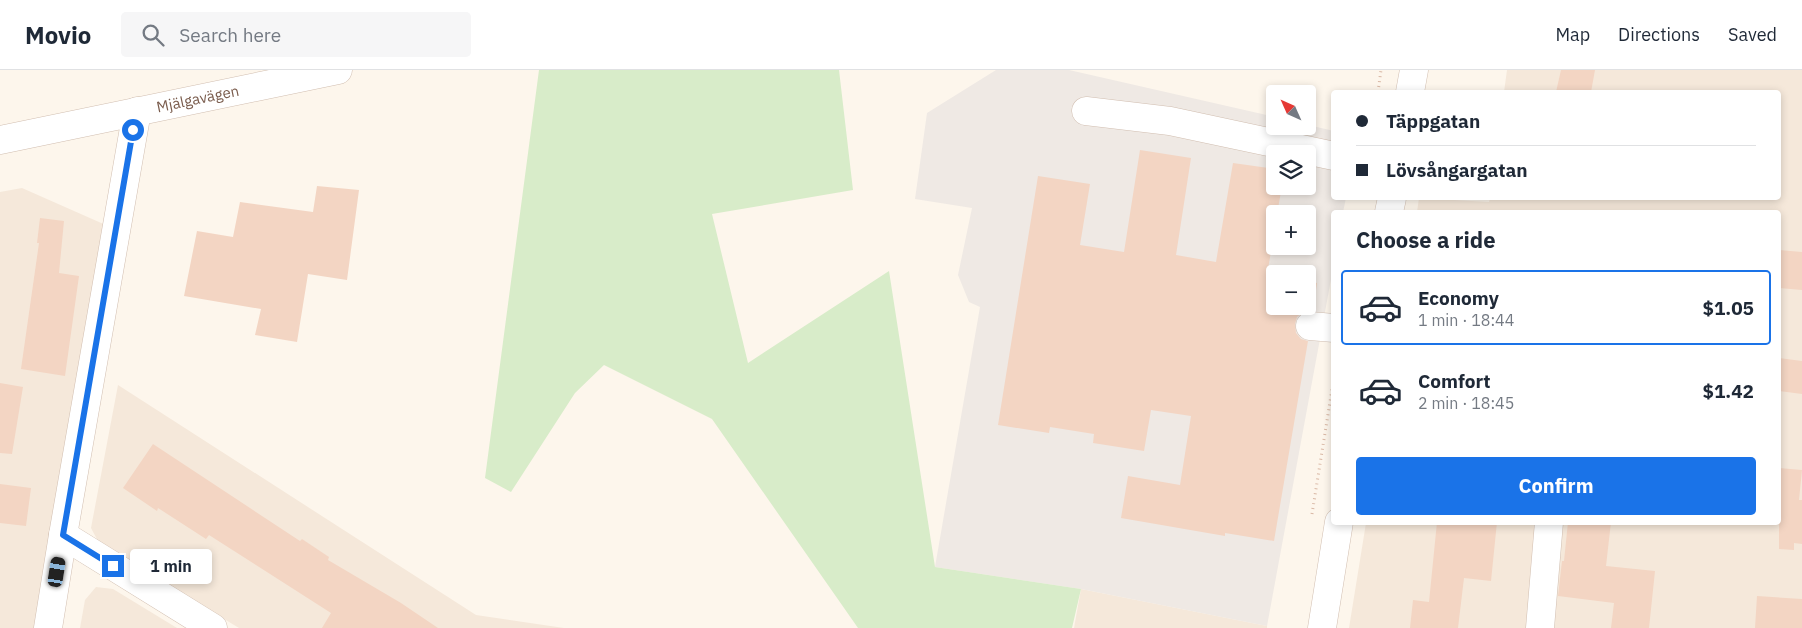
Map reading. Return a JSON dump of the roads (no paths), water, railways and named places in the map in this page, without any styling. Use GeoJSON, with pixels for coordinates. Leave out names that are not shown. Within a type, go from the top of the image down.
{"type":"FeatureCollection","features":[{"type":"Feature","properties":{"kind":"street","name":"Mjälgavägen"},"geometry":{"type":"LineString","coordinates":[[0,140],[338,70]]}},
{"type":"Feature","properties":{"kind":"street"},"geometry":{"type":"LineString","coordinates":[[1410,90],[1414,70]]}},
{"type":"Feature","properties":{"kind":"street"},"geometry":{"type":"LineString","coordinates":[[48,628],[136,111]]}},
{"type":"Feature","properties":{"kind":"street"},"geometry":{"type":"LineString","coordinates":[[1086,111],[1170,121],[1331,155]]}},
{"type":"Feature","properties":{"kind":"street"},"geometry":{"type":"LineString","coordinates":[[1322,628],[1339,525]]}},
{"type":"Feature","properties":{"kind":"street"},"geometry":{"type":"LineString","coordinates":[[1540,628],[1549,525]]}},
{"type":"Feature","properties":{"kind":"street"},"geometry":{"type":"LineString","coordinates":[[63,535],[213,628]]}}]}
